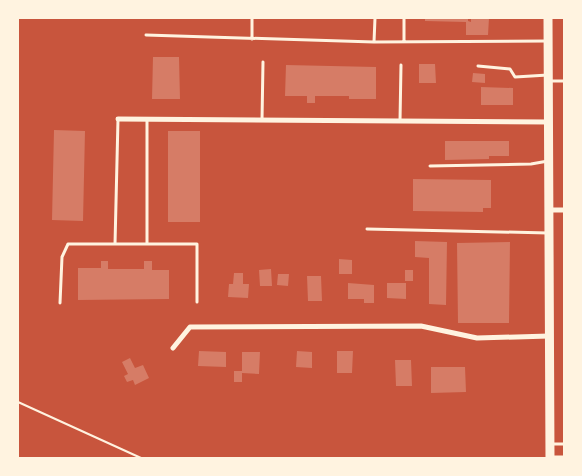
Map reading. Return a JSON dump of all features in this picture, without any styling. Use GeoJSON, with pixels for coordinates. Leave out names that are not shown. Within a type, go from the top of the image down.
{"type":"FeatureCollection","features":[{"type":"Feature","properties":{"kind":"main road"},"geometry":{"type":"LineString","coordinates":[[548,18],[550,458]]}},
{"type":"Feature","properties":{"kind":"street"},"geometry":{"type":"LineString","coordinates":[[118,119],[549,122]]}},
{"type":"Feature","properties":{"kind":"street"},"geometry":{"type":"LineString","coordinates":[[549,210],[564,210]]}},
{"type":"Feature","properties":{"kind":"street"},"geometry":{"type":"LineString","coordinates":[[173,348],[190,326],[421,326],[477,338],[549,336]]}},
{"type":"Feature","properties":{"kind":"lane"},"geometry":{"type":"LineString","coordinates":[[252,18],[252,39]]}},
{"type":"Feature","properties":{"kind":"lane"},"geometry":{"type":"LineString","coordinates":[[374,18],[374,42]]}},
{"type":"Feature","properties":{"kind":"lane"},"geometry":{"type":"LineString","coordinates":[[404,18],[404,42]]}},
{"type":"Feature","properties":{"kind":"lane"},"geometry":{"type":"LineString","coordinates":[[146,35],[374,42],[548,42]]}},
{"type":"Feature","properties":{"kind":"lane"},"geometry":{"type":"LineString","coordinates":[[262,120],[263,62]]}},
{"type":"Feature","properties":{"kind":"lane"},"geometry":{"type":"LineString","coordinates":[[400,121],[401,64]]}},
{"type":"Feature","properties":{"kind":"lane"},"geometry":{"type":"LineString","coordinates":[[478,66],[510,69],[514,77],[548,78],[564,81]]}},
{"type":"Feature","properties":{"kind":"lane"},"geometry":{"type":"LineString","coordinates":[[115,244],[118,119]]}},
{"type":"Feature","properties":{"kind":"lane"},"geometry":{"type":"LineString","coordinates":[[147,243],[148,119]]}},
{"type":"Feature","properties":{"kind":"lane"},"geometry":{"type":"LineString","coordinates":[[430,166],[531,164],[549,161]]}},
{"type":"Feature","properties":{"kind":"lane"},"geometry":{"type":"LineString","coordinates":[[367,229],[549,234]]}},
{"type":"Feature","properties":{"kind":"lane"},"geometry":{"type":"LineString","coordinates":[[60,303],[62,256],[68,244],[147,243],[197,244],[197,302]]}},
{"type":"Feature","properties":{"kind":"lane"},"geometry":{"type":"LineString","coordinates":[[550,444],[564,444]]}},
{"type":"Feature","properties":{"kind":"lane"},"geometry":{"type":"LineString","coordinates":[[550,458],[564,457]]}},
{"type":"Feature","properties":{"kind":"path"},"geometry":{"type":"LineString","coordinates":[[18,402],[141,458]]}},
{"type":"Feature","properties":{"kind":"building"},"geometry":{"type":"Polygon","coordinates":[[[425,18],[468,18],[468,21],[471,22],[471,18],[489,18],[488,35],[466,35],[466,22],[425,21],[425,18]]]}},
{"type":"Feature","properties":{"kind":"building"},"geometry":{"type":"Polygon","coordinates":[[[153,57],[179,57],[180,99],[152,99],[153,57]]]}},
{"type":"Feature","properties":{"kind":"building"},"geometry":{"type":"Polygon","coordinates":[[[419,64],[435,64],[436,83],[419,83],[419,64]]]}},
{"type":"Feature","properties":{"kind":"building"},"geometry":{"type":"Polygon","coordinates":[[[286,65],[376,67],[376,99],[349,99],[349,96],[315,96],[315,103],[307,103],[307,96],[285,96],[286,65]]]}},
{"type":"Feature","properties":{"kind":"building"},"geometry":{"type":"Polygon","coordinates":[[[473,73],[485,74],[485,83],[472,82],[473,73]]]}},
{"type":"Feature","properties":{"kind":"building"},"geometry":{"type":"Polygon","coordinates":[[[481,87],[513,88],[513,105],[481,105],[481,87]]]}},
{"type":"Feature","properties":{"kind":"building"},"geometry":{"type":"Polygon","coordinates":[[[54,130],[85,131],[83,221],[52,220],[54,130]]]}},
{"type":"Feature","properties":{"kind":"building"},"geometry":{"type":"Polygon","coordinates":[[[168,131],[200,131],[200,222],[168,222],[168,131]]]}},
{"type":"Feature","properties":{"kind":"building"},"geometry":{"type":"Polygon","coordinates":[[[445,141],[509,141],[509,156],[489,156],[489,159],[445,160],[445,141]]]}},
{"type":"Feature","properties":{"kind":"building"},"geometry":{"type":"Polygon","coordinates":[[[413,179],[491,180],[491,208],[483,208],[483,212],[413,211],[413,179]]]}},
{"type":"Feature","properties":{"kind":"building"},"geometry":{"type":"Polygon","coordinates":[[[415,241],[447,242],[446,305],[429,304],[429,258],[415,257],[415,241]]]}},
{"type":"Feature","properties":{"kind":"building"},"geometry":{"type":"Polygon","coordinates":[[[510,242],[509,323],[458,323],[457,243],[510,242]]]}},
{"type":"Feature","properties":{"kind":"building"},"geometry":{"type":"Polygon","coordinates":[[[339,259],[352,260],[352,274],[339,274],[339,259]]]}},
{"type":"Feature","properties":{"kind":"building"},"geometry":{"type":"Polygon","coordinates":[[[101,261],[108,261],[108,269],[144,269],[144,261],[152,261],[152,270],[169,270],[169,299],[78,300],[78,268],[101,268],[101,261]]]}},
{"type":"Feature","properties":{"kind":"building"},"geometry":{"type":"Polygon","coordinates":[[[271,269],[272,286],[260,286],[259,270],[271,269]]]}},
{"type":"Feature","properties":{"kind":"building"},"geometry":{"type":"Polygon","coordinates":[[[405,270],[413,270],[413,281],[405,281],[405,270]]]}},
{"type":"Feature","properties":{"kind":"building"},"geometry":{"type":"Polygon","coordinates":[[[234,273],[243,273],[243,284],[249,284],[248,298],[228,297],[229,284],[233,284],[234,273]]]}},
{"type":"Feature","properties":{"kind":"building"},"geometry":{"type":"Polygon","coordinates":[[[278,274],[289,274],[288,286],[277,285],[278,274]]]}},
{"type":"Feature","properties":{"kind":"building"},"geometry":{"type":"Polygon","coordinates":[[[307,276],[321,276],[322,301],[308,301],[307,276]]]}},
{"type":"Feature","properties":{"kind":"building"},"geometry":{"type":"Polygon","coordinates":[[[348,283],[374,285],[374,303],[364,303],[364,299],[348,299],[348,283]]]}},
{"type":"Feature","properties":{"kind":"building"},"geometry":{"type":"Polygon","coordinates":[[[387,283],[406,283],[406,299],[387,298],[387,283]]]}},
{"type":"Feature","properties":{"kind":"building"},"geometry":{"type":"Polygon","coordinates":[[[199,351],[226,352],[226,367],[198,366],[199,351]]]}},
{"type":"Feature","properties":{"kind":"building"},"geometry":{"type":"Polygon","coordinates":[[[297,351],[312,352],[312,368],[296,367],[297,351]]]}},
{"type":"Feature","properties":{"kind":"building"},"geometry":{"type":"Polygon","coordinates":[[[337,351],[353,351],[352,373],[337,373],[337,351]]]}},
{"type":"Feature","properties":{"kind":"building"},"geometry":{"type":"Polygon","coordinates":[[[242,352],[260,352],[259,374],[242,373],[242,382],[234,382],[234,371],[242,371],[242,352]]]}},
{"type":"Feature","properties":{"kind":"building"},"geometry":{"type":"Polygon","coordinates":[[[130,358],[135,368],[143,365],[149,378],[135,385],[133,380],[127,382],[124,376],[128,374],[122,362],[130,358]]]}},
{"type":"Feature","properties":{"kind":"building"},"geometry":{"type":"Polygon","coordinates":[[[395,360],[411,360],[412,386],[396,386],[395,360]]]}},
{"type":"Feature","properties":{"kind":"building"},"geometry":{"type":"Polygon","coordinates":[[[431,367],[465,367],[466,392],[431,393],[431,367]]]}}]}
